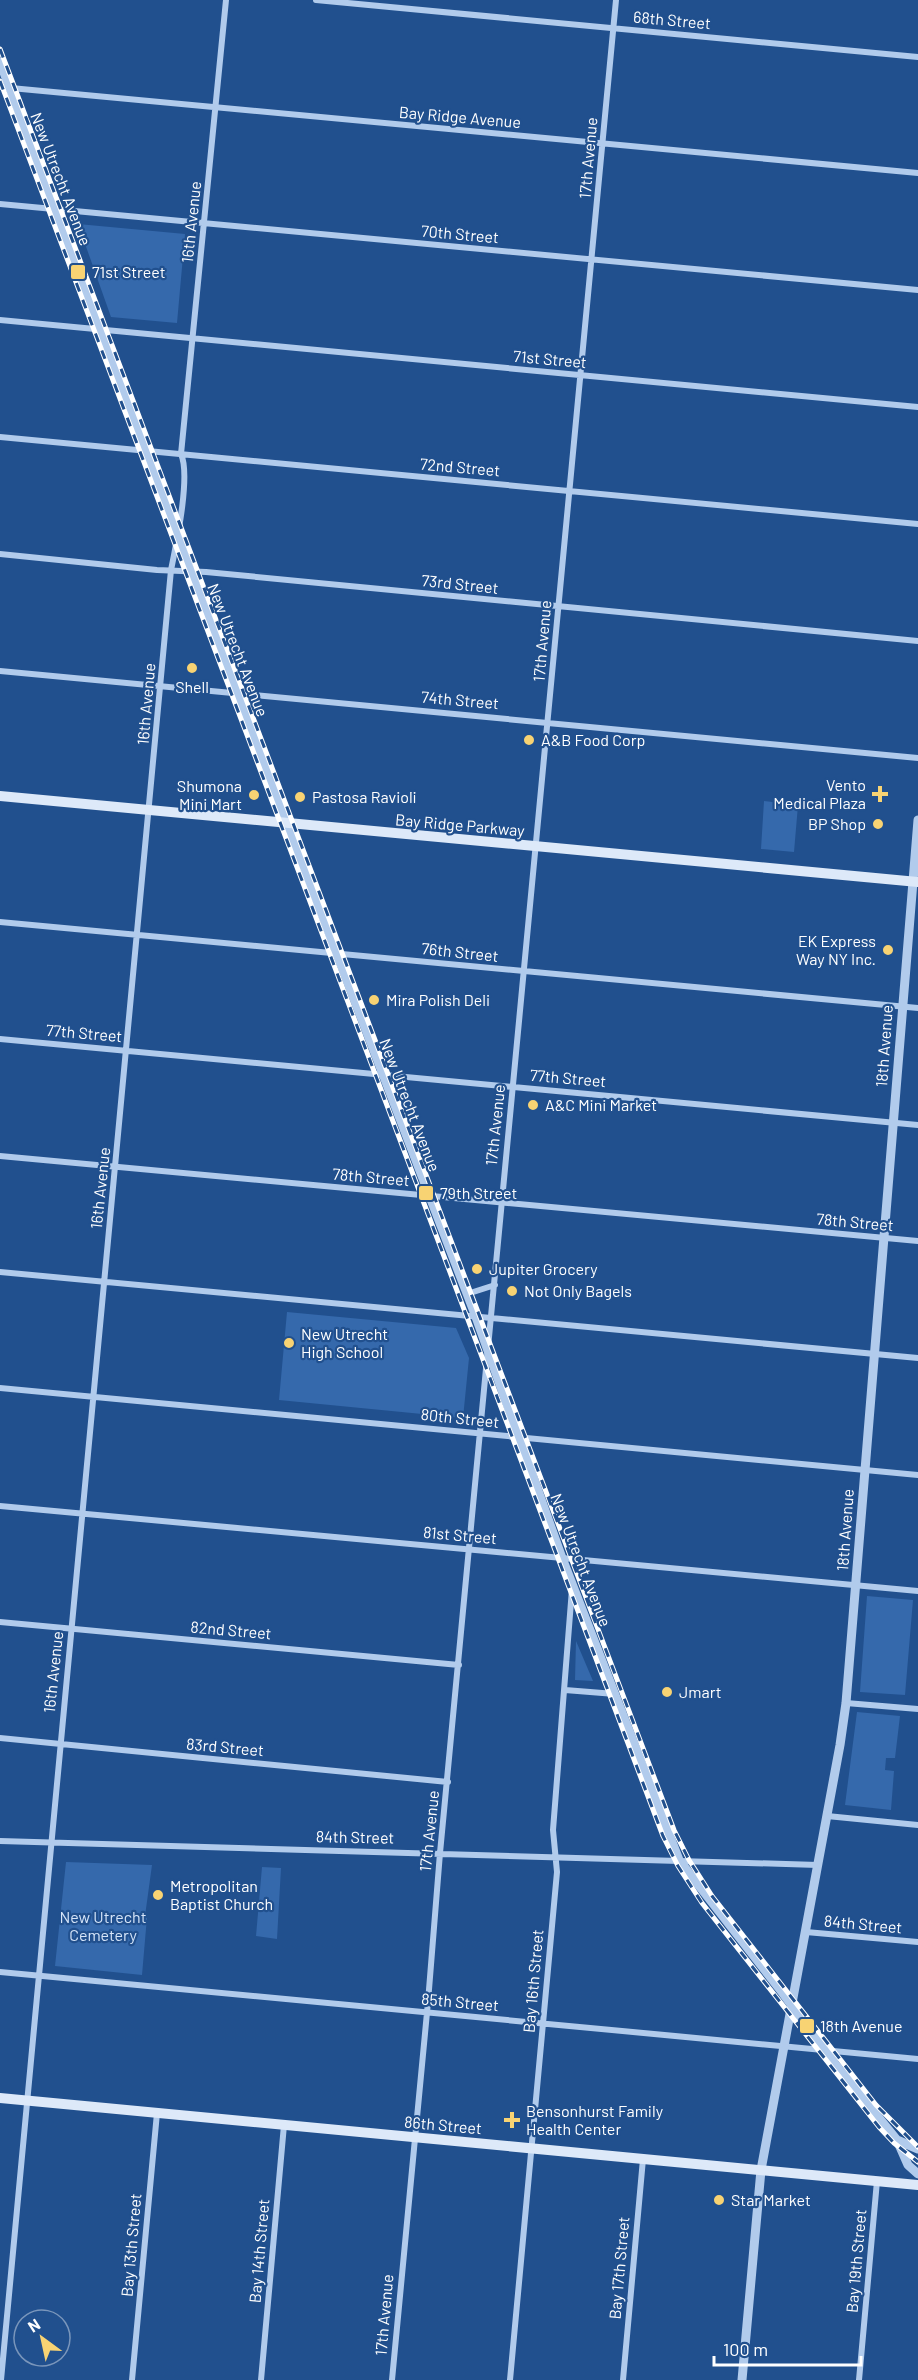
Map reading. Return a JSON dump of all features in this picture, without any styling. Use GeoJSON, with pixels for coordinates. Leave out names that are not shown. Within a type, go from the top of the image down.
{"type":"FeatureCollection","features":[{"type":"Feature","properties":{"kind":"main road","name":"Bay Ridge Parkway"},"geometry":{"type":"LineString","coordinates":[[0,796],[915,882]]}},
{"type":"Feature","properties":{"kind":"main road","name":"86th Street"},"geometry":{"type":"LineString","coordinates":[[0,2098],[918,2185]]}},
{"type":"Feature","properties":{"kind":"street","name":"16th Avenue"},"geometry":{"type":"LineString","coordinates":[[1,2380],[171,570],[178,537],[184,465],[181,454],[226,0]]}},
{"type":"Feature","properties":{"kind":"street","name":"68th Street"},"geometry":{"type":"LineString","coordinates":[[316,0],[918,57]]}},
{"type":"Feature","properties":{"kind":"street","name":"17th Avenue"},"geometry":{"type":"LineString","coordinates":[[392,2380],[489,1353],[501,1202],[616,0]]}},
{"type":"Feature","properties":{"kind":"street","name":"New Utrecht Avenue"},"geometry":{"type":"LineString","coordinates":[[0,62],[5,87],[57,209],[178,537],[476,1317],[562,1558],[679,1860],[793,2006],[824,2050],[897,2140],[908,2165],[918,2174]]}},
{"type":"Feature","properties":{"kind":"street","name":"Bay Ridge Avenue"},"geometry":{"type":"LineString","coordinates":[[5,87],[918,173]]}},
{"type":"Feature","properties":{"kind":"street","name":"70th Street"},"geometry":{"type":"LineString","coordinates":[[0,204],[918,290]]}},
{"type":"Feature","properties":{"kind":"street","name":"71st Street"},"geometry":{"type":"LineString","coordinates":[[0,320],[918,407]]}},
{"type":"Feature","properties":{"kind":"street","name":"72nd Street"},"geometry":{"type":"LineString","coordinates":[[0,437],[918,524]]}},
{"type":"Feature","properties":{"kind":"street","name":"73rd Street"},"geometry":{"type":"LineString","coordinates":[[0,554],[918,641]]}},
{"type":"Feature","properties":{"kind":"street","name":"74th Street"},"geometry":{"type":"LineString","coordinates":[[0,671],[918,758]]}},
{"type":"Feature","properties":{"kind":"street","name":"18th Avenue"},"geometry":{"type":"LineString","coordinates":[[742,2380],[761,2170],[786,2047],[846,1703],[901,1006],[915,882],[918,820]]}},
{"type":"Feature","properties":{"kind":"street","name":"76th Street"},"geometry":{"type":"LineString","coordinates":[[0,922],[918,1008]]}},
{"type":"Feature","properties":{"kind":"street","name":"77th Street"},"geometry":{"type":"LineString","coordinates":[[0,1039],[918,1125]]}},
{"type":"Feature","properties":{"kind":"street","name":"78th Street"},"geometry":{"type":"LineString","coordinates":[[0,1156],[918,1241]]}},
{"type":"Feature","properties":{"kind":"street"},"geometry":{"type":"LineString","coordinates":[[0,1272],[918,1358]]}},
{"type":"Feature","properties":{"kind":"street"},"geometry":{"type":"LineString","coordinates":[[467,1294],[495,1286]]}},
{"type":"Feature","properties":{"kind":"street","name":"80th Street"},"geometry":{"type":"LineString","coordinates":[[0,1388],[918,1475]]}},
{"type":"Feature","properties":{"kind":"street","name":"81st Street"},"geometry":{"type":"LineString","coordinates":[[0,1506],[918,1592]]}},
{"type":"Feature","properties":{"kind":"street","name":"Bay 16th Street"},"geometry":{"type":"LineString","coordinates":[[510,2380],[558,1872],[553,1830],[572,1584]]}},
{"type":"Feature","properties":{"kind":"street","name":"82nd Street"},"geometry":{"type":"LineString","coordinates":[[0,1622],[459,1665]]}},
{"type":"Feature","properties":{"kind":"street"},"geometry":{"type":"LineString","coordinates":[[565,1690],[616,1694]]}},
{"type":"Feature","properties":{"kind":"street"},"geometry":{"type":"LineString","coordinates":[[846,1703],[918,1709]]}},
{"type":"Feature","properties":{"kind":"street","name":"83rd Street"},"geometry":{"type":"LineString","coordinates":[[0,1738],[448,1782]]}},
{"type":"Feature","properties":{"kind":"street"},"geometry":{"type":"LineString","coordinates":[[827,1816],[918,1825]]}},
{"type":"Feature","properties":{"kind":"street","name":"84th Street"},"geometry":{"type":"LineString","coordinates":[[0,1841],[818,1865]]}},
{"type":"Feature","properties":{"kind":"street","name":"84th Street"},"geometry":{"type":"LineString","coordinates":[[806,1932],[918,1942]]}},
{"type":"Feature","properties":{"kind":"street","name":"85th Street"},"geometry":{"type":"LineString","coordinates":[[0,1972],[918,2059]]}},
{"type":"Feature","properties":{"kind":"street","name":"Bay 13th Street"},"geometry":{"type":"LineString","coordinates":[[132,2380],[157,2113]]}},
{"type":"Feature","properties":{"kind":"street","name":"Bay 14th Street"},"geometry":{"type":"LineString","coordinates":[[261,2380],[284,2125]]}},
{"type":"Feature","properties":{"kind":"street","name":"New Utrecht Avenue"},"geometry":{"type":"LineString","coordinates":[[897,2140],[918,2150]]}},
{"type":"Feature","properties":{"kind":"street","name":"Bay 17th Street"},"geometry":{"type":"LineString","coordinates":[[623,2380],[643,2159]]}},
{"type":"Feature","properties":{"kind":"street","name":"Bay 19th Street"},"geometry":{"type":"LineString","coordinates":[[859,2380],[877,2181]]}},
{"type":"Feature","properties":{"kind":"green space"},"geometry":{"type":"Polygon","coordinates":[[[78,224],[185,234],[177,323],[111,317],[78,224]]]}},
{"type":"Feature","properties":{"kind":"green space"},"geometry":{"type":"Polygon","coordinates":[[[764,801],[798,805],[794,852],[761,849],[764,801]]]}},
{"type":"Feature","properties":{"kind":"green space"},"geometry":{"type":"Polygon","coordinates":[[[287,1312],[456,1328],[469,1358],[463,1418],[279,1400],[287,1312]]]}},
{"type":"Feature","properties":{"kind":"green space"},"geometry":{"type":"Polygon","coordinates":[[[867,1596],[913,1600],[905,1695],[860,1692],[867,1596]]]}},
{"type":"Feature","properties":{"kind":"green space"},"geometry":{"type":"Polygon","coordinates":[[[576,1641],[593,1681],[575,1680],[576,1641]]]}},
{"type":"Feature","properties":{"kind":"green space"},"geometry":{"type":"Polygon","coordinates":[[[857,1712],[900,1716],[895,1758],[886,1758],[885,1770],[894,1771],[891,1810],[845,1805],[857,1712]]]}},
{"type":"Feature","properties":{"kind":"green space","name":"New Utrecht Cemetery"},"geometry":{"type":"Polygon","coordinates":[[[66,1862],[152,1865],[145,1916],[147,1917],[142,1975],[55,1966],[66,1862]]]}},
{"type":"Feature","properties":{"kind":"green space"},"geometry":{"type":"Polygon","coordinates":[[[262,1867],[281,1868],[277,1939],[256,1936],[262,1867]]]}},
{"type":"Feature","properties":{"kind":"railway"},"geometry":{"type":"LineString","coordinates":[[0,49],[674,1830],[689,1860],[712,1896],[876,2105],[918,2147]]}},
{"type":"Feature","properties":{"kind":"railway"},"geometry":{"type":"LineString","coordinates":[[0,81],[663,1836],[678,1866],[702,1903],[879,2127],[894,2143],[918,2162]]}},
{"type":"Feature","properties":{"kind":"place","name":"71st Street"},"geometry":{"type":"Point","coordinates":[78,272]}},
{"type":"Feature","properties":{"kind":"place","name":"Shell"},"geometry":{"type":"Point","coordinates":[192,668]}},
{"type":"Feature","properties":{"kind":"place","name":"A&B Food Corp"},"geometry":{"type":"Point","coordinates":[529,740]}},
{"type":"Feature","properties":{"kind":"place","name":"Vento Medical Plaza"},"geometry":{"type":"Point","coordinates":[880,794]}},
{"type":"Feature","properties":{"kind":"place","name":"Shumona Mini Mart"},"geometry":{"type":"Point","coordinates":[254,795]}},
{"type":"Feature","properties":{"kind":"place","name":"Pastosa Ravioli"},"geometry":{"type":"Point","coordinates":[300,797]}},
{"type":"Feature","properties":{"kind":"place","name":"BP Shop"},"geometry":{"type":"Point","coordinates":[878,824]}},
{"type":"Feature","properties":{"kind":"place","name":"EK Express Way NY Inc."},"geometry":{"type":"Point","coordinates":[888,950]}},
{"type":"Feature","properties":{"kind":"place","name":"Mira Polish Deli"},"geometry":{"type":"Point","coordinates":[374,1000]}},
{"type":"Feature","properties":{"kind":"place","name":"A&C Mini Market"},"geometry":{"type":"Point","coordinates":[533,1105]}},
{"type":"Feature","properties":{"kind":"place","name":"79th Street"},"geometry":{"type":"Point","coordinates":[426,1193]}},
{"type":"Feature","properties":{"kind":"place","name":"Jupiter Grocery"},"geometry":{"type":"Point","coordinates":[477,1269]}},
{"type":"Feature","properties":{"kind":"place","name":"Not Only Bagels"},"geometry":{"type":"Point","coordinates":[512,1291]}},
{"type":"Feature","properties":{"kind":"place","name":"New Utrecht High School"},"geometry":{"type":"Point","coordinates":[289,1343]}},
{"type":"Feature","properties":{"kind":"place","name":"Jmart"},"geometry":{"type":"Point","coordinates":[667,1692]}},
{"type":"Feature","properties":{"kind":"place","name":"Metropolitan Baptist Church"},"geometry":{"type":"Point","coordinates":[158,1895]}},
{"type":"Feature","properties":{"kind":"place","name":"18th Avenue"},"geometry":{"type":"Point","coordinates":[807,2026]}},
{"type":"Feature","properties":{"kind":"place","name":"Bensonhurst Family Health Center"},"geometry":{"type":"Point","coordinates":[512,2120]}},
{"type":"Feature","properties":{"kind":"place","name":"Star Market"},"geometry":{"type":"Point","coordinates":[719,2200]}}]}
